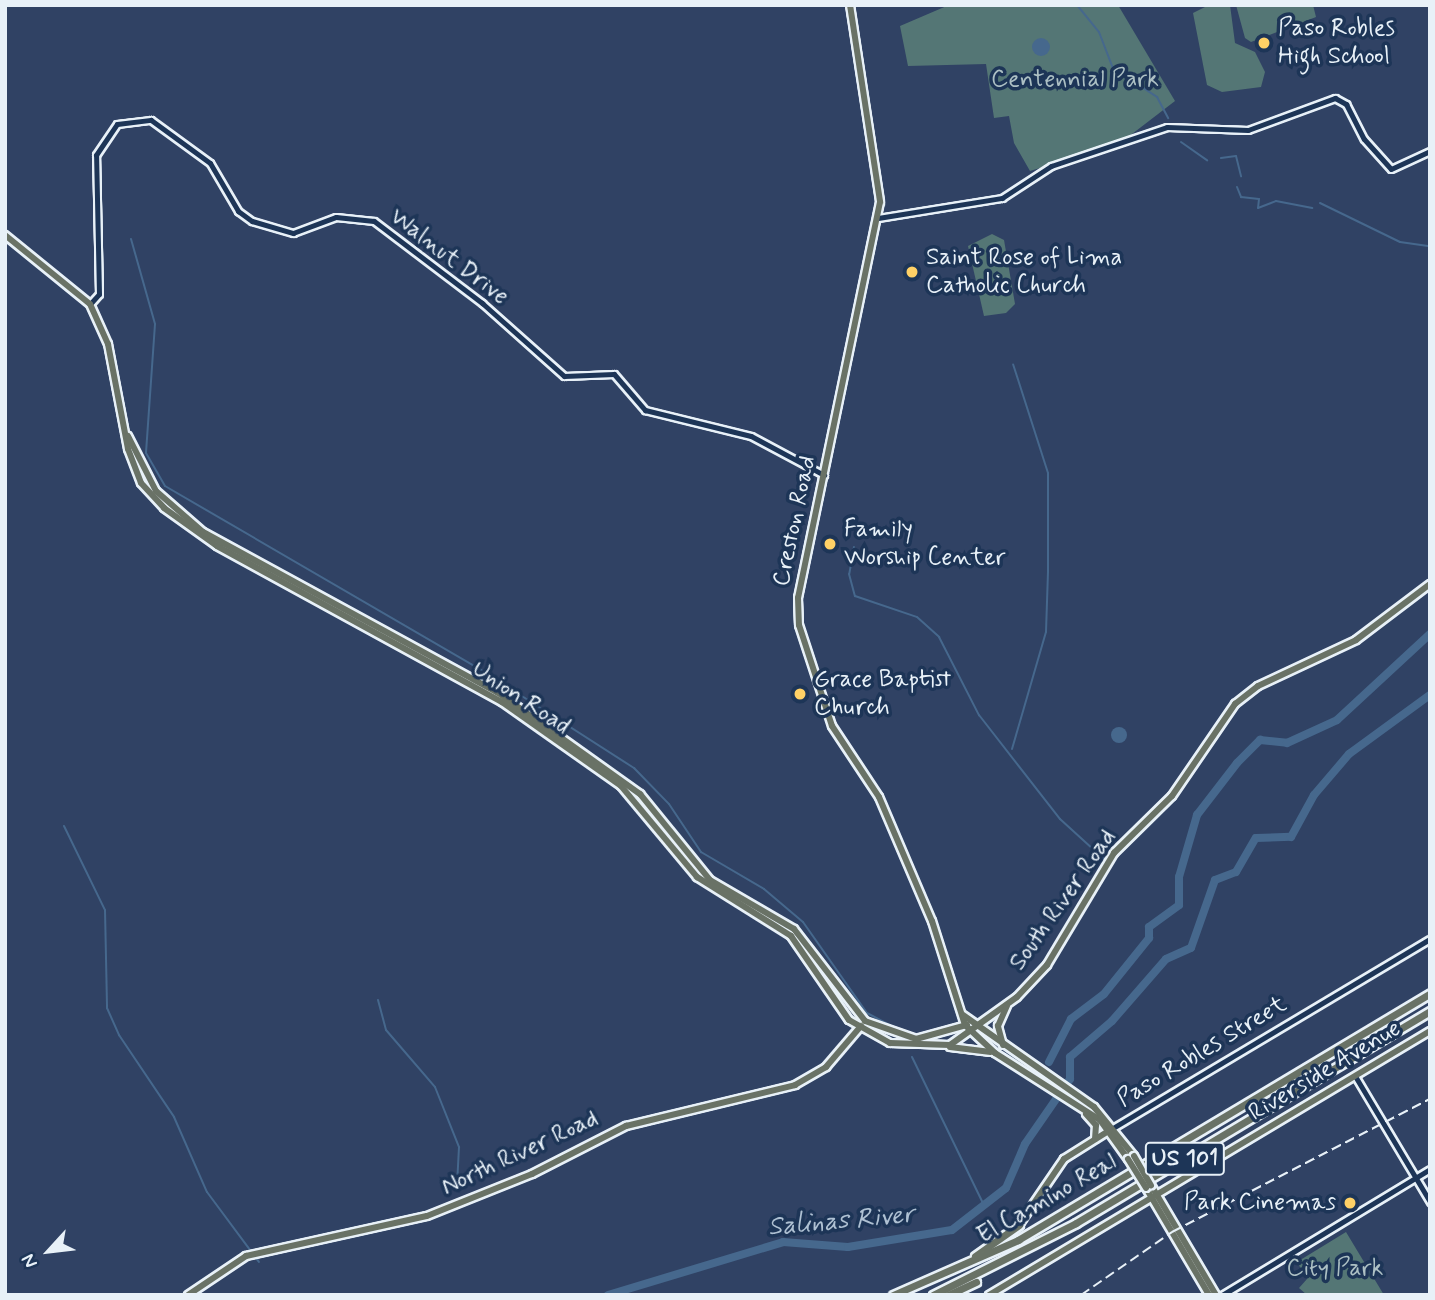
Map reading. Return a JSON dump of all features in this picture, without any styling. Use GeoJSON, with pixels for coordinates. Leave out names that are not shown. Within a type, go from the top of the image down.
{"type":"FeatureCollection","features":[{"type":"Feature","properties":{"kind":"highway","name":"El Camino Real"},"geometry":{"type":"LineString","coordinates":[[893,1295],[935,1279],[1028,1234],[1430,993]]}},
{"type":"Feature","properties":{"kind":"highway","name":"El Camino Real"},"geometry":{"type":"LineString","coordinates":[[933,1295],[998,1267],[1430,1011]]}},
{"type":"Feature","properties":{"kind":"highway"},"geometry":{"type":"LineString","coordinates":[[935,1279],[1019,1225]]}},
{"type":"Feature","properties":{"kind":"highway"},"geometry":{"type":"LineString","coordinates":[[948,1295],[998,1267]]}},
{"type":"Feature","properties":{"kind":"main road","name":"Creston Road"},"geometry":{"type":"LineString","coordinates":[[850,5],[879,186],[878,218],[798,598],[799,625],[832,726],[885,808],[965,1025],[997,1054],[1090,1111]]}},
{"type":"Feature","properties":{"kind":"main road","name":"Union Road"},"geometry":{"type":"LineString","coordinates":[[5,235],[90,304],[108,344],[117,403],[141,483],[164,508],[217,546],[502,702],[629,792],[697,877],[764,915],[802,947],[859,1029]]}},
{"type":"Feature","properties":{"kind":"main road","name":"Union Road"},"geometry":{"type":"LineString","coordinates":[[117,403],[143,472],[167,503],[219,541],[504,697],[631,788],[710,880],[794,929],[865,1021]]}},
{"type":"Feature","properties":{"kind":"main road","name":"South River Road"},"geometry":{"type":"LineString","coordinates":[[976,1024],[1009,1004],[1046,965],[1114,853],[1172,796],[1235,704],[1258,686],[1356,640],[1430,584]]}},
{"type":"Feature","properties":{"kind":"main road"},"geometry":{"type":"LineString","coordinates":[[1005,1047],[998,1026],[1009,1004]]}},
{"type":"Feature","properties":{"kind":"main road"},"geometry":{"type":"LineString","coordinates":[[963,1016],[1112,1128],[1216,1295]]}},
{"type":"Feature","properties":{"kind":"main road"},"geometry":{"type":"LineString","coordinates":[[865,1021],[916,1039],[976,1024]]}},
{"type":"Feature","properties":{"kind":"main road","name":"North River Road"},"geometry":{"type":"LineString","coordinates":[[188,1295],[246,1256],[427,1216],[531,1174],[626,1126],[795,1084],[826,1067],[865,1021]]}},
{"type":"Feature","properties":{"kind":"main road"},"geometry":{"type":"LineString","coordinates":[[941,1048],[971,1032],[976,1024]]}},
{"type":"Feature","properties":{"kind":"main road"},"geometry":{"type":"LineString","coordinates":[[859,1029],[890,1043],[997,1054]]}},
{"type":"Feature","properties":{"kind":"main road","name":"Riverside Avenue"},"geometry":{"type":"LineString","coordinates":[[989,1295],[1430,1031]]}},
{"type":"Feature","properties":{"kind":"main road"},"geometry":{"type":"LineString","coordinates":[[1090,1111],[1097,1128],[1096,1139]]}},
{"type":"Feature","properties":{"kind":"main road","name":"Paso Robles Street"},"geometry":{"type":"LineString","coordinates":[[1019,1225],[1064,1159],[1112,1128]]}},
{"type":"Feature","properties":{"kind":"main road"},"geometry":{"type":"LineString","coordinates":[[1155,1197],[1209,1295]]}},
{"type":"Feature","properties":{"kind":"street"},"geometry":{"type":"LineString","coordinates":[[878,218],[1002,198],[1051,166],[1167,127],[1248,131],[1335,98],[1346,104],[1377,155],[1396,171],[1430,151]]}},
{"type":"Feature","properties":{"kind":"street","name":"Walnut Drive"},"geometry":{"type":"LineString","coordinates":[[90,304],[100,294],[96,155],[117,124],[151,120],[216,169],[238,211],[252,221],[293,233],[336,217],[374,221],[482,303],[564,376],[614,374],[645,411],[751,436],[824,475]]}},
{"type":"Feature","properties":{"kind":"street","name":"Paso Robles Street"},"geometry":{"type":"LineString","coordinates":[[1112,1128],[1430,939]]}},
{"type":"Feature","properties":{"kind":"street"},"geometry":{"type":"LineString","coordinates":[[1355,1076],[1430,1202]]}},
{"type":"Feature","properties":{"kind":"street"},"geometry":{"type":"LineString","coordinates":[[1222,1295],[1430,1170]]}},
{"type":"Feature","properties":{"kind":"green space","name":"Centennial Park"},"geometry":{"type":"Polygon","coordinates":[[[949,5],[1118,5],[1175,101],[1119,144],[1030,171],[1014,143],[1009,116],[994,118],[986,64],[908,66],[900,26],[949,5]]]}},
{"type":"Feature","properties":{"kind":"green space"},"geometry":{"type":"Polygon","coordinates":[[[1209,5],[1230,5],[1235,43],[1255,52],[1265,72],[1261,87],[1222,92],[1207,85],[1193,13],[1209,5]]]}},
{"type":"Feature","properties":{"kind":"green space"},"geometry":{"type":"Polygon","coordinates":[[[1236,5],[1313,5],[1316,17],[1251,42],[1245,38],[1236,5]]]}},
{"type":"Feature","properties":{"kind":"green space"},"geometry":{"type":"Polygon","coordinates":[[[992,234],[1004,240],[1015,304],[1006,313],[984,316],[968,246],[992,234]]]}},
{"type":"Feature","properties":{"kind":"green space","name":"City Park"},"geometry":{"type":"Polygon","coordinates":[[[1346,1232],[1384,1295],[1307,1295],[1299,1288],[1307,1279],[1297,1262],[1346,1232]]]}},
{"type":"Feature","properties":{"kind":"water"},"geometry":{"type":"Polygon","coordinates":[[[1041,38],[1047,41],[1050,47],[1047,53],[1041,56],[1035,53],[1032,47],[1035,41],[1041,38]]]}},
{"type":"Feature","properties":{"kind":"water"},"geometry":{"type":"Polygon","coordinates":[[[1116,727],[1122,727],[1127,735],[1125,741],[1116,743],[1111,738],[1111,732],[1116,727]]]}},
{"type":"Feature","properties":{"kind":"waterway"},"geometry":{"type":"LineString","coordinates":[[1077,5],[1099,32],[1113,68],[1157,97],[1168,118]]}},
{"type":"Feature","properties":{"kind":"waterway"},"geometry":{"type":"LineString","coordinates":[[1181,142],[1207,160]]}},
{"type":"Feature","properties":{"kind":"waterway"},"geometry":{"type":"LineString","coordinates":[[1221,158],[1236,156],[1241,176]]}},
{"type":"Feature","properties":{"kind":"waterway"},"geometry":{"type":"LineString","coordinates":[[1237,187],[1241,197],[1259,199],[1258,208],[1276,201],[1312,208]]}},
{"type":"Feature","properties":{"kind":"waterway"},"geometry":{"type":"LineString","coordinates":[[1320,203],[1400,242],[1430,246]]}},
{"type":"Feature","properties":{"kind":"waterway"},"geometry":{"type":"LineString","coordinates":[[131,239],[155,324],[146,453],[165,486],[505,684]]}},
{"type":"Feature","properties":{"kind":"waterway"},"geometry":{"type":"LineString","coordinates":[[1012,749],[1046,632],[1048,572],[1048,473],[1013,364]]}},
{"type":"Feature","properties":{"kind":"waterway"},"geometry":{"type":"LineString","coordinates":[[854,547],[849,574],[855,596],[917,617],[939,637],[979,715],[1060,819],[1106,861]]}},
{"type":"Feature","properties":{"kind":"waterway","name":"Salinas River"},"geometry":{"type":"LineString","coordinates":[[1049,1062],[1071,1019],[1104,994],[1149,938],[1149,927],[1179,905],[1179,877],[1197,815],[1237,763],[1260,740],[1287,743],[1337,720],[1430,634]]}},
{"type":"Feature","properties":{"kind":"waterway"},"geometry":{"type":"LineString","coordinates":[[514,691],[634,768],[669,804],[701,852],[764,889],[803,922],[867,1013],[903,1032]]}},
{"type":"Feature","properties":{"kind":"waterway","name":"Salinas River"},"geometry":{"type":"LineString","coordinates":[[608,1295],[783,1242],[848,1247],[952,1230],[1006,1188],[1025,1144],[1070,1079],[1070,1057],[1112,1021],[1166,959],[1191,948],[1215,880],[1236,872],[1256,838],[1291,837],[1314,795],[1349,754],[1430,695]]}},
{"type":"Feature","properties":{"kind":"waterway"},"geometry":{"type":"LineString","coordinates":[[64,826],[105,910],[107,1008],[119,1035],[174,1117],[207,1192],[259,1262]]}},
{"type":"Feature","properties":{"kind":"waterway"},"geometry":{"type":"LineString","coordinates":[[378,1000],[386,1030],[435,1087],[459,1147],[457,1181]]}},
{"type":"Feature","properties":{"kind":"waterway"},"geometry":{"type":"LineString","coordinates":[[912,1057],[983,1203]]}},
{"type":"Feature","properties":{"kind":"railway"},"geometry":{"type":"LineString","coordinates":[[1081,1295],[1172,1232],[1430,1099]]}},
{"type":"Feature","properties":{"kind":"place","name":"Paso Robles High School"},"geometry":{"type":"Point","coordinates":[1264,43]}},
{"type":"Feature","properties":{"kind":"place","name":"Saint Rose of Lima Catholic Church"},"geometry":{"type":"Point","coordinates":[912,272]}},
{"type":"Feature","properties":{"kind":"place","name":"Family Worship Center"},"geometry":{"type":"Point","coordinates":[830,544]}},
{"type":"Feature","properties":{"kind":"place","name":"Grace Baptist Church"},"geometry":{"type":"Point","coordinates":[800,694]}},
{"type":"Feature","properties":{"kind":"place","name":"Park Cinemas"},"geometry":{"type":"Point","coordinates":[1350,1203]}}]}
